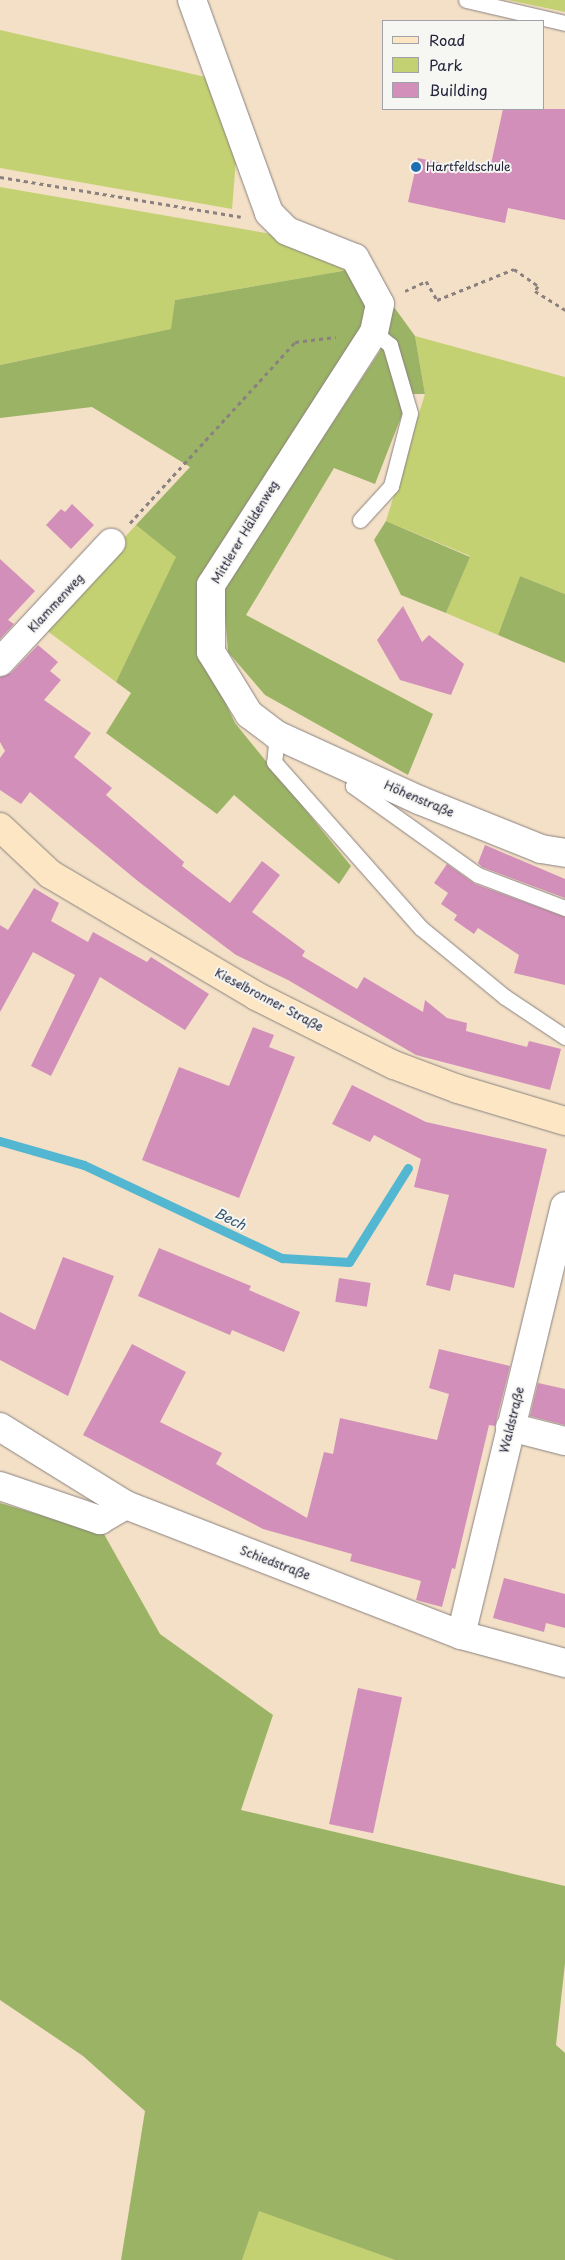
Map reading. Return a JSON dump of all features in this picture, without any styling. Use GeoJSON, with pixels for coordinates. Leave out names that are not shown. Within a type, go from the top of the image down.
{"type":"FeatureCollection","features":[{"type":"Feature","properties":{"kind":"main road","name":"Kieselbronner Straße"},"geometry":{"type":"LineString","coordinates":[[0,827],[50,874],[256,996],[394,1065],[458,1089],[565,1121]]}},
{"type":"Feature","properties":{"kind":"street"},"geometry":{"type":"LineString","coordinates":[[192,0],[269,213],[287,231],[355,258],[380,304],[374,332]]}},
{"type":"Feature","properties":{"kind":"street","name":"Mittlerer Häldenweg"},"geometry":{"type":"LineString","coordinates":[[277,735],[249,714],[211,652],[211,584],[374,332]]}},
{"type":"Feature","properties":{"kind":"street","name":"Klammenweg"},"geometry":{"type":"LineString","coordinates":[[0,662],[112,543]]}},
{"type":"Feature","properties":{"kind":"street","name":"Höhenstraße"},"geometry":{"type":"LineString","coordinates":[[277,735],[361,773],[541,849],[565,853]]}},
{"type":"Feature","properties":{"kind":"street","name":"Waldstraße"},"geometry":{"type":"LineString","coordinates":[[461,1635],[565,1206]]}},
{"type":"Feature","properties":{"kind":"street","name":"Schiedstraße"},"geometry":{"type":"LineString","coordinates":[[0,1427],[126,1505],[461,1635],[565,1663]]}},
{"type":"Feature","properties":{"kind":"street"},"geometry":{"type":"LineString","coordinates":[[510,1427],[565,1441]]}},
{"type":"Feature","properties":{"kind":"street"},"geometry":{"type":"LineString","coordinates":[[0,1486],[100,1520],[126,1505]]}},
{"type":"Feature","properties":{"kind":"lane"},"geometry":{"type":"LineString","coordinates":[[466,0],[565,22]]}},
{"type":"Feature","properties":{"kind":"lane"},"geometry":{"type":"LineString","coordinates":[[360,520],[391,486],[410,413],[390,345],[374,332]]}},
{"type":"Feature","properties":{"kind":"lane"},"geometry":{"type":"LineString","coordinates":[[277,735],[274,762],[421,928],[505,997],[565,1037]]}},
{"type":"Feature","properties":{"kind":"lane"},"geometry":{"type":"LineString","coordinates":[[361,773],[353,786],[478,875],[565,908]]}},
{"type":"Feature","properties":{"kind":"path"},"geometry":{"type":"LineString","coordinates":[[0,177],[248,218],[269,213]]}},
{"type":"Feature","properties":{"kind":"path"},"geometry":{"type":"LineString","coordinates":[[380,304],[426,281],[437,300],[514,269],[538,286],[535,291],[565,310]]}},
{"type":"Feature","properties":{"kind":"path"},"geometry":{"type":"LineString","coordinates":[[112,543],[295,342],[374,332]]}},
{"type":"Feature","properties":{"kind":"green space"},"geometry":{"type":"Polygon","coordinates":[[[508,0],[565,0],[565,12],[508,0]]]}},
{"type":"Feature","properties":{"kind":"green space"},"geometry":{"type":"Polygon","coordinates":[[[0,30],[210,78],[236,160],[232,209],[0,168],[0,30]]]}},
{"type":"Feature","properties":{"kind":"green space"},"geometry":{"type":"Polygon","coordinates":[[[0,187],[277,235],[348,270],[175,300],[172,329],[0,365],[0,187]]]}},
{"type":"Feature","properties":{"kind":"green space"},"geometry":{"type":"Polygon","coordinates":[[[348,270],[367,303],[369,323],[200,576],[200,648],[235,723],[351,866],[339,884],[234,795],[217,814],[106,733],[131,693],[116,682],[176,557],[136,525],[190,467],[92,407],[0,418],[0,365],[171,329],[175,300],[348,270]]]}},
{"type":"Feature","properties":{"kind":"green space"},"geometry":{"type":"Polygon","coordinates":[[[394,307],[415,336],[425,394],[410,394],[375,484],[334,468],[246,615],[433,714],[408,775],[265,695],[228,652],[223,589],[380,351],[394,307]]]}},
{"type":"Feature","properties":{"kind":"green space"},"geometry":{"type":"Polygon","coordinates":[[[415,336],[565,377],[565,594],[520,576],[498,635],[446,613],[470,556],[386,521],[425,394],[415,336]]]}},
{"type":"Feature","properties":{"kind":"green space"},"geometry":{"type":"Polygon","coordinates":[[[386,521],[470,557],[446,613],[401,595],[374,540],[386,521]]]}},
{"type":"Feature","properties":{"kind":"green space"},"geometry":{"type":"Polygon","coordinates":[[[136,525],[177,557],[116,682],[42,627],[136,525]]]}},
{"type":"Feature","properties":{"kind":"green space"},"geometry":{"type":"Polygon","coordinates":[[[520,576],[565,594],[565,663],[498,635],[520,576]]]}},
{"type":"Feature","properties":{"kind":"green space"},"geometry":{"type":"Polygon","coordinates":[[[0,1503],[104,1534],[160,1634],[273,1715],[241,1810],[565,1886],[565,1963],[556,2045],[565,2053],[565,2260],[395,2260],[259,2211],[242,2260],[121,2260],[145,2111],[83,2056],[0,2000],[0,1503]]]}},
{"type":"Feature","properties":{"kind":"green space"},"geometry":{"type":"Polygon","coordinates":[[[259,2210],[395,2260],[242,2260],[259,2210]]]}},
{"type":"Feature","properties":{"kind":"building"},"geometry":{"type":"Polygon","coordinates":[[[565,109],[565,220],[508,208],[505,223],[408,202],[418,158],[489,173],[503,110],[565,109]]]}},
{"type":"Feature","properties":{"kind":"building"},"geometry":{"type":"Polygon","coordinates":[[[72,504],[94,525],[71,549],[46,525],[61,509],[65,512],[72,504]]]}},
{"type":"Feature","properties":{"kind":"building"},"geometry":{"type":"Polygon","coordinates":[[[0,559],[35,591],[8,620],[14,624],[0,639],[0,559]]]}},
{"type":"Feature","properties":{"kind":"building"},"geometry":{"type":"Polygon","coordinates":[[[403,606],[422,642],[429,635],[464,664],[451,695],[400,680],[377,640],[403,606]]]}},
{"type":"Feature","properties":{"kind":"building"},"geometry":{"type":"Polygon","coordinates":[[[38,645],[58,662],[50,671],[61,680],[44,700],[91,733],[74,757],[112,788],[106,795],[184,862],[182,866],[230,903],[262,861],[280,875],[252,912],[305,951],[302,956],[357,989],[364,977],[423,1012],[425,1000],[447,1018],[467,1023],[466,1031],[527,1047],[529,1041],[561,1049],[550,1090],[416,1055],[288,980],[236,955],[139,882],[30,792],[21,804],[0,790],[0,758],[5,751],[0,742],[0,677],[11,673],[38,645]]]}},
{"type":"Feature","properties":{"kind":"building"},"geometry":{"type":"Polygon","coordinates":[[[485,845],[565,879],[565,898],[482,867],[478,863],[485,845]]]}},
{"type":"Feature","properties":{"kind":"building"},"geometry":{"type":"Polygon","coordinates":[[[447,864],[475,884],[565,917],[565,985],[514,973],[519,955],[478,928],[474,934],[454,920],[457,915],[441,904],[448,893],[434,883],[447,864]]]}},
{"type":"Feature","properties":{"kind":"building"},"geometry":{"type":"Polygon","coordinates":[[[34,888],[59,903],[51,921],[88,942],[93,932],[147,962],[151,957],[209,994],[185,1030],[100,977],[51,1076],[31,1066],[75,975],[33,952],[0,1012],[0,925],[8,930],[34,888]]]}},
{"type":"Feature","properties":{"kind":"building"},"geometry":{"type":"Polygon","coordinates":[[[253,1027],[274,1035],[269,1047],[295,1057],[239,1198],[142,1160],[179,1067],[229,1086],[253,1027]]]}},
{"type":"Feature","properties":{"kind":"building"},"geometry":{"type":"Polygon","coordinates":[[[352,1085],[426,1122],[547,1149],[514,1288],[454,1274],[450,1291],[426,1285],[449,1195],[414,1187],[421,1159],[374,1135],[370,1142],[332,1124],[352,1085]]]}},
{"type":"Feature","properties":{"kind":"building"},"geometry":{"type":"Polygon","coordinates":[[[159,1248],[251,1286],[249,1290],[300,1312],[284,1352],[232,1330],[230,1335],[138,1296],[159,1248]]]}},
{"type":"Feature","properties":{"kind":"building"},"geometry":{"type":"Polygon","coordinates":[[[63,1257],[114,1276],[68,1396],[0,1360],[0,1312],[35,1330],[63,1257]]]}},
{"type":"Feature","properties":{"kind":"building"},"geometry":{"type":"Polygon","coordinates":[[[339,1278],[371,1283],[367,1307],[335,1302],[339,1278]]]}},
{"type":"Feature","properties":{"kind":"building"},"geometry":{"type":"Polygon","coordinates":[[[132,1344],[186,1372],[160,1422],[222,1453],[216,1464],[307,1518],[324,1452],[333,1454],[340,1418],[437,1440],[449,1394],[429,1388],[439,1349],[510,1366],[495,1426],[489,1425],[455,1569],[452,1568],[442,1607],[416,1600],[421,1581],[350,1561],[352,1554],[263,1529],[83,1435],[132,1344]]]}},
{"type":"Feature","properties":{"kind":"building"},"geometry":{"type":"Polygon","coordinates":[[[538,1383],[565,1389],[565,1425],[530,1416],[538,1383]]]}},
{"type":"Feature","properties":{"kind":"building"},"geometry":{"type":"Polygon","coordinates":[[[504,1578],[565,1594],[565,1628],[546,1623],[544,1632],[493,1618],[504,1578]]]}},
{"type":"Feature","properties":{"kind":"building"},"geometry":{"type":"Polygon","coordinates":[[[358,1688],[402,1697],[373,1833],[329,1824],[358,1688]]]}},
{"type":"Feature","properties":{"kind":"waterway","name":"Bech"},"geometry":{"type":"LineString","coordinates":[[0,1141],[84,1165],[282,1258],[349,1262],[408,1168]]}},
{"type":"Feature","properties":{"kind":"place","name":"Hartfeldschule"},"geometry":{"type":"Point","coordinates":[416,167]}}]}
